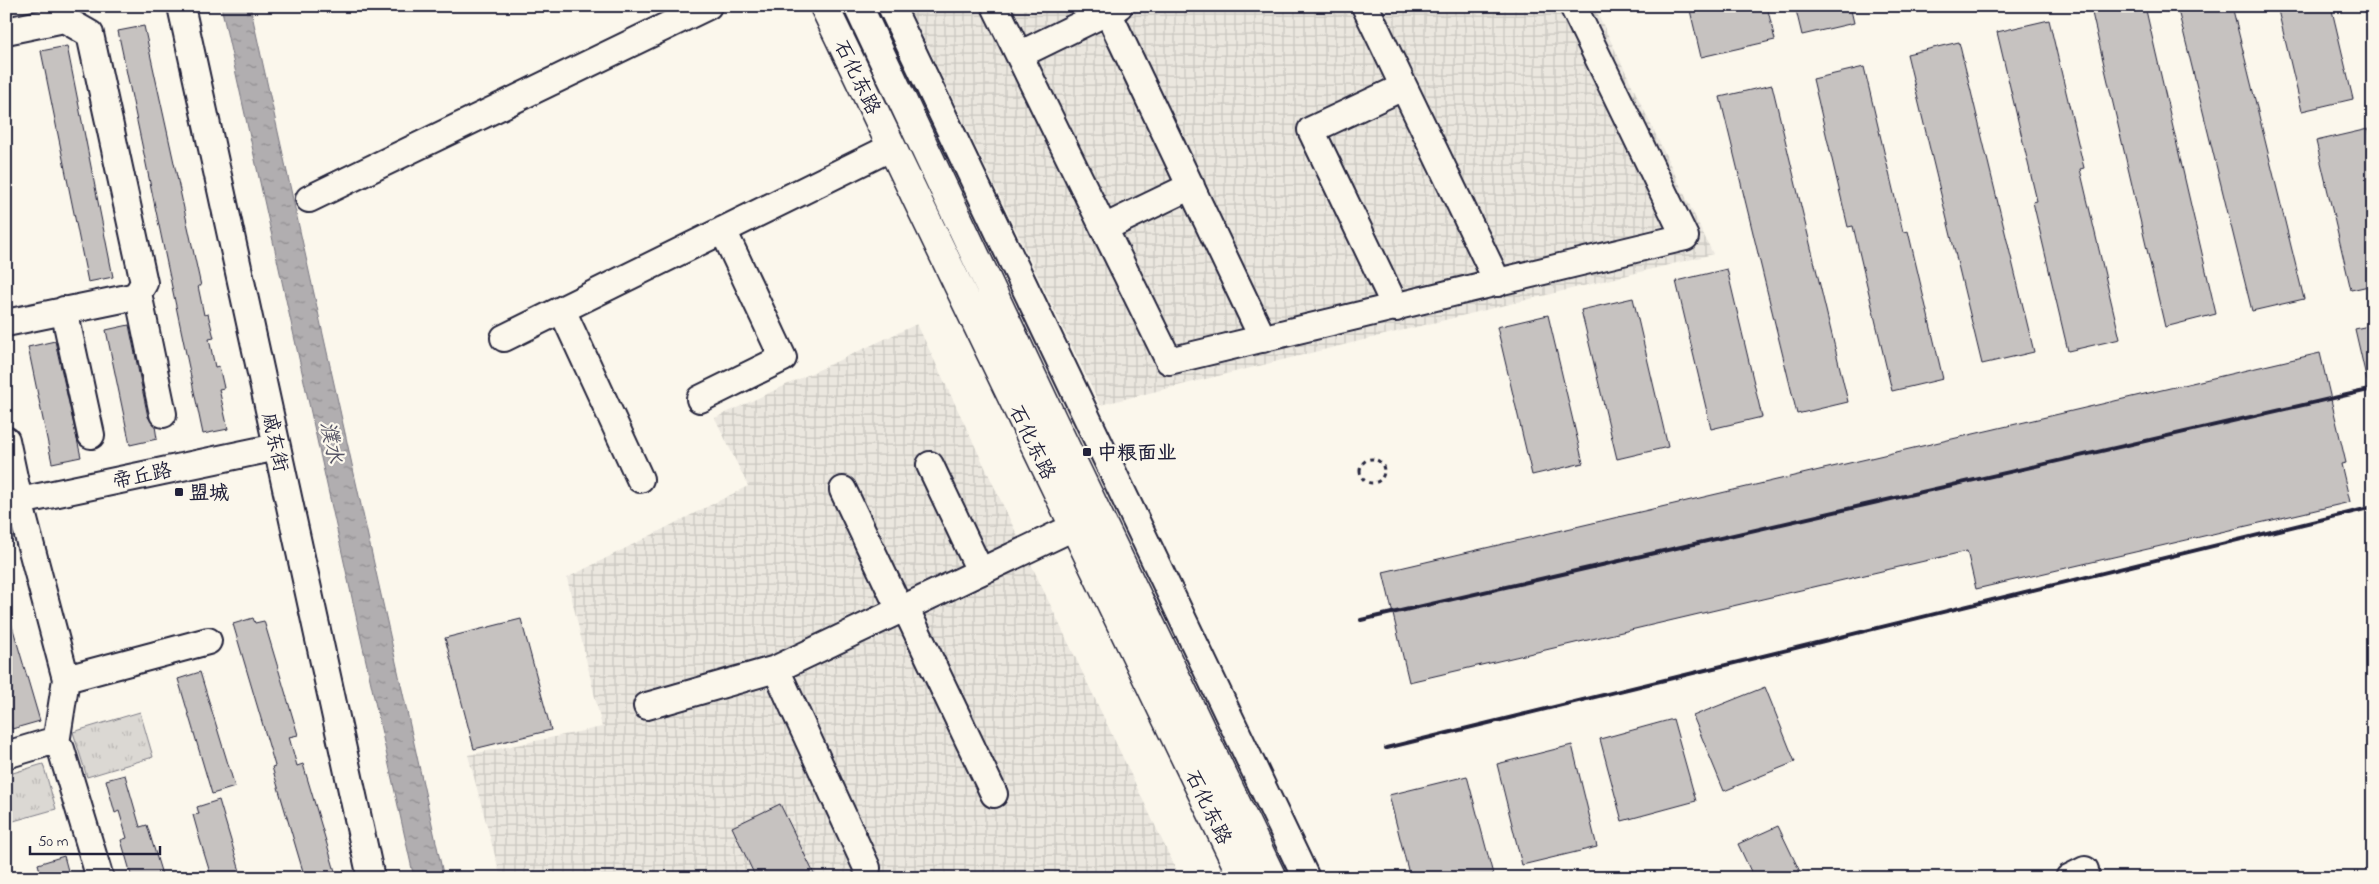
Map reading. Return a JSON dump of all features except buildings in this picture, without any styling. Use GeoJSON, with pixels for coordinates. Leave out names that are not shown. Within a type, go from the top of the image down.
{"type":"FeatureCollection","features":[{"type":"Feature","properties":{"kind":"main road","name":"石化东路"},"geometry":{"type":"LineString","coordinates":[[824,6],[1242,878]]}},
{"type":"Feature","properties":{"kind":"main road","name":"石化东路"},"geometry":{"type":"LineString","coordinates":[[858,6],[1272,878]]}},
{"type":"Feature","properties":{"kind":"street","name":"戚东街"},"geometry":{"type":"LineString","coordinates":[[181,6],[371,878]]}},
{"type":"Feature","properties":{"kind":"street"},"geometry":{"type":"LineString","coordinates":[[310,199],[708,6]]}},
{"type":"Feature","properties":{"kind":"street"},"geometry":{"type":"LineString","coordinates":[[891,6],[1306,878]]}},
{"type":"Feature","properties":{"kind":"street"},"geometry":{"type":"LineString","coordinates":[[995,6],[1169,361],[1684,238],[1573,6]]}},
{"type":"Feature","properties":{"kind":"street"},"geometry":{"type":"LineString","coordinates":[[1365,6],[1498,283]]}},
{"type":"Feature","properties":{"kind":"street"},"geometry":{"type":"LineString","coordinates":[[1019,55],[1110,8],[1263,339]]}},
{"type":"Feature","properties":{"kind":"street"},"geometry":{"type":"LineString","coordinates":[[6,31],[64,19],[90,34],[144,283],[138,293],[132,296],[6,323]]}},
{"type":"Feature","properties":{"kind":"street"},"geometry":{"type":"LineString","coordinates":[[1396,308],[1311,130],[1403,87]]}},
{"type":"Feature","properties":{"kind":"street"},"geometry":{"type":"LineString","coordinates":[[504,338],[892,147]]}},
{"type":"Feature","properties":{"kind":"street"},"geometry":{"type":"LineString","coordinates":[[1104,228],[1191,186]]}},
{"type":"Feature","properties":{"kind":"street"},"geometry":{"type":"LineString","coordinates":[[700,398],[783,358],[723,230]]}},
{"type":"Feature","properties":{"kind":"street"},"geometry":{"type":"LineString","coordinates":[[138,293],[163,414]]}},
{"type":"Feature","properties":{"kind":"street"},"geometry":{"type":"LineString","coordinates":[[64,310],[91,435]]}},
{"type":"Feature","properties":{"kind":"street"},"geometry":{"type":"LineString","coordinates":[[562,310],[640,479]]}},
{"type":"Feature","properties":{"kind":"street"},"geometry":{"type":"LineString","coordinates":[[6,440],[13,502],[66,679],[56,743]]}},
{"type":"Feature","properties":{"kind":"street","name":"帝丘路"},"geometry":{"type":"LineString","coordinates":[[13,502],[277,447]]}},
{"type":"Feature","properties":{"kind":"street"},"geometry":{"type":"LineString","coordinates":[[930,465],[980,571]]}},
{"type":"Feature","properties":{"kind":"street"},"geometry":{"type":"LineString","coordinates":[[843,490],[994,794]]}},
{"type":"Feature","properties":{"kind":"street"},"geometry":{"type":"LineString","coordinates":[[647,706],[776,669],[1074,526]]}},
{"type":"Feature","properties":{"kind":"street"},"geometry":{"type":"LineString","coordinates":[[66,679],[208,641]]}},
{"type":"Feature","properties":{"kind":"street"},"geometry":{"type":"LineString","coordinates":[[776,669],[867,868]]}},
{"type":"Feature","properties":{"kind":"street"},"geometry":{"type":"LineString","coordinates":[[6,755],[46,743],[56,743],[62,749],[100,878]]}},
{"type":"Feature","properties":{"kind":"path"},"geometry":{"type":"LineString","coordinates":[[1370,459],[1380,461],[1384,470],[1380,480],[1375,482],[1370,482],[1362,476],[1362,466],[1370,459]]}},
{"type":"Feature","properties":{"kind":"shaded area"},"geometry":{"type":"Polygon","coordinates":[[[908,6],[1594,6],[1713,254],[1100,405],[908,6]]]}},
{"type":"Feature","properties":{"kind":"shaded area"},"geometry":{"type":"Polygon","coordinates":[[[917,324],[1180,878],[501,878],[468,755],[602,727],[567,578],[748,486],[715,418],[917,324]]]}},
{"type":"Feature","properties":{"kind":"green space"},"geometry":{"type":"Polygon","coordinates":[[[140,712],[153,757],[87,777],[73,732],[140,712]]]}},
{"type":"Feature","properties":{"kind":"green space"},"geometry":{"type":"Polygon","coordinates":[[[43,764],[56,809],[10,822],[6,810],[6,775],[43,764]]]}},
{"type":"Feature","properties":{"kind":"water","name":"濮水"},"geometry":{"type":"Polygon","coordinates":[[[221,6],[250,6],[444,878],[414,878],[221,6]]]}},
{"type":"Feature","properties":{"kind":"railway"},"geometry":{"type":"LineString","coordinates":[[1361,620],[2373,389]]}},
{"type":"Feature","properties":{"kind":"railway"},"geometry":{"type":"LineString","coordinates":[[1386,748],[2373,507]]}},
{"type":"Feature","properties":{"kind":"place","name":"中粮面业"},"geometry":{"type":"Point","coordinates":[1087,452]}},
{"type":"Feature","properties":{"kind":"place","name":"盟城"},"geometry":{"type":"Point","coordinates":[179,492]}}]}
